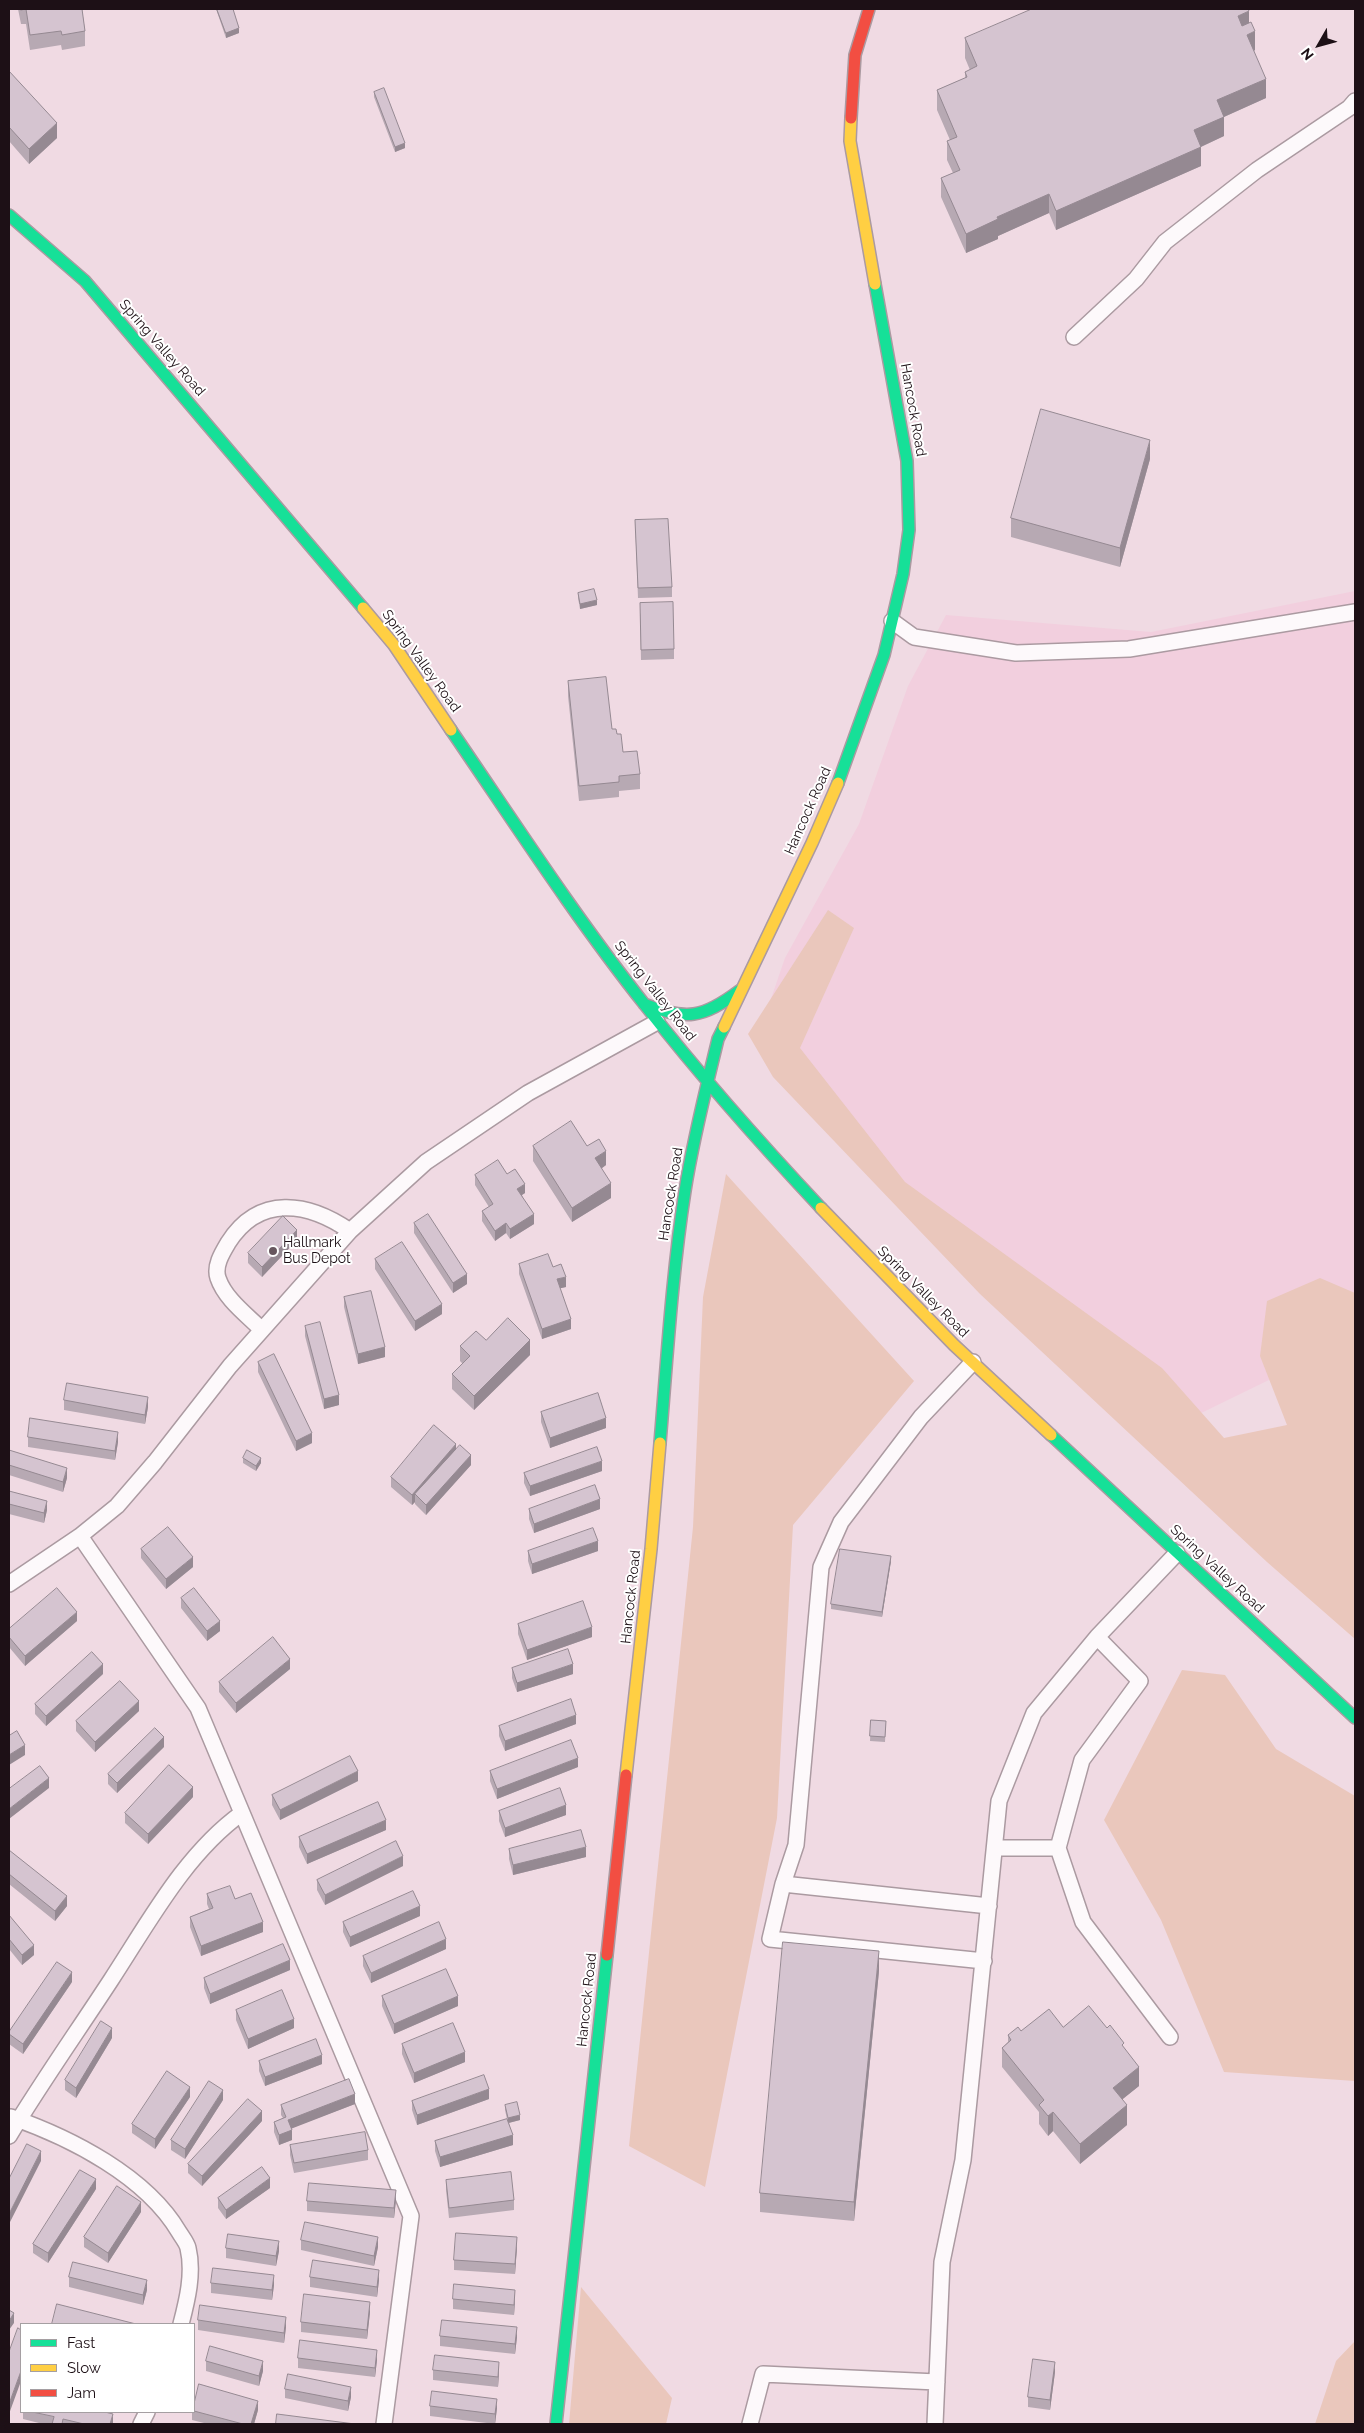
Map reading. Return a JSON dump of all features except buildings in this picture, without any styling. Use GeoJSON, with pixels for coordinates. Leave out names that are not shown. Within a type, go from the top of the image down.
{"type":"FeatureCollection","features":[{"type":"Feature","properties":{"kind":"street","name":"Hancock Road"},"geometry":{"type":"LineString","coordinates":[[556,2424],[650,1558],[673,1288],[685,1191],[697,1124],[718,1040],[739,991],[812,842],[842,774],[884,654],[903,574],[909,530],[907,461],[850,141],[855,55],[870,9]]}},
{"type":"Feature","properties":{"kind":"street","name":"Spring Valley Road"},"geometry":{"type":"LineString","coordinates":[[9,215],[85,281],[394,645],[558,887],[657,1022],[708,1082],[869,1260],[973,1362],[1355,1718]]}},
{"type":"Feature","properties":{"kind":"street"},"geometry":{"type":"LineString","coordinates":[[644,1004],[675,1016],[701,1015],[716,1009],[739,991]]}},
{"type":"Feature","properties":{"kind":"lane"},"geometry":{"type":"LineString","coordinates":[[1074,337],[1136,279],[1166,242],[1257,170],[1349,108],[1355,101]]}},
{"type":"Feature","properties":{"kind":"lane"},"geometry":{"type":"LineString","coordinates":[[892,621],[914,637],[1016,653],[1129,649],[1355,612]]}},
{"type":"Feature","properties":{"kind":"lane"},"geometry":{"type":"LineString","coordinates":[[9,1584],[80,1536],[117,1506],[155,1462],[230,1366],[350,1231],[433,1156],[528,1093],[657,1022]]}},
{"type":"Feature","properties":{"kind":"lane"},"geometry":{"type":"LineString","coordinates":[[262,1330],[229,1298],[218,1277],[219,1257],[233,1236],[248,1220],[266,1210],[288,1207],[312,1210],[330,1218],[350,1231]]}},
{"type":"Feature","properties":{"kind":"lane"},"geometry":{"type":"LineString","coordinates":[[973,1362],[921,1418],[841,1522],[821,1566],[796,1845],[783,1884],[770,1939],[984,1961]]}},
{"type":"Feature","properties":{"kind":"lane"},"geometry":{"type":"LineString","coordinates":[[80,1536],[198,1708],[411,2216],[384,2424]]}},
{"type":"Feature","properties":{"kind":"lane"},"geometry":{"type":"LineString","coordinates":[[935,2424],[942,2262],[963,2160],[990,1906],[998,1801],[1034,1713],[1097,1637],[1177,1553]]}},
{"type":"Feature","properties":{"kind":"lane"},"geometry":{"type":"LineString","coordinates":[[1097,1637],[1140,1681],[1082,1760],[1058,1848],[1083,1922],[1170,2037]]}},
{"type":"Feature","properties":{"kind":"lane"},"geometry":{"type":"LineString","coordinates":[[9,2136],[14,2118],[162,1902],[204,1846],[220,1829],[242,1813]]}},
{"type":"Feature","properties":{"kind":"lane"},"geometry":{"type":"LineString","coordinates":[[995,1848],[1058,1848]]}},
{"type":"Feature","properties":{"kind":"lane"},"geometry":{"type":"LineString","coordinates":[[783,1884],[990,1906]]}},
{"type":"Feature","properties":{"kind":"lane"},"geometry":{"type":"LineString","coordinates":[[14,2118],[100,2158],[137,2183],[168,2214],[188,2248],[189,2293],[181,2323]]}},
{"type":"Feature","properties":{"kind":"lane"},"geometry":{"type":"LineString","coordinates":[[750,2424],[763,2374],[937,2382]]}},
{"type":"Feature","properties":{"kind":"shaded area"},"geometry":{"type":"Polygon","coordinates":[[[1355,591],[1355,1338],[1152,1437],[927,1231],[764,1019],[785,958],[859,824],[908,686],[946,615],[1151,632],[1355,591]]]}},
{"type":"Feature","properties":{"kind":"shaded area"},"geometry":{"type":"Polygon","coordinates":[[[828,910],[854,928],[800,1048],[905,1182],[1162,1368],[1224,1438],[1287,1425],[1260,1356],[1267,1301],[1320,1278],[1355,1293],[1355,1639],[1267,1562],[980,1294],[773,1077],[748,1034],[828,910]]]}},
{"type":"Feature","properties":{"kind":"shaded area"},"geometry":{"type":"Polygon","coordinates":[[[726,1174],[914,1381],[793,1525],[777,1818],[705,2187],[629,2146],[693,1527],[703,1297],[726,1174]]]}},
{"type":"Feature","properties":{"kind":"shaded area"},"geometry":{"type":"Polygon","coordinates":[[[1182,1670],[1225,1675],[1276,1749],[1355,1796],[1355,2081],[1224,2072],[1161,1920],[1104,1820],[1182,1670]]]}},
{"type":"Feature","properties":{"kind":"shaded area"},"geometry":{"type":"Polygon","coordinates":[[[581,2287],[672,2398],[666,2424],[569,2424],[581,2287]]]}},
{"type":"Feature","properties":{"kind":"shaded area"},"geometry":{"type":"Polygon","coordinates":[[[1355,2341],[1355,2424],[1315,2424],[1336,2361],[1355,2341]]]}},
{"type":"Feature","properties":{"kind":"traffic: fast"},"geometry":{"type":"LineString","coordinates":[[9,215],[85,281],[363,608]]}},
{"type":"Feature","properties":{"kind":"traffic: fast"},"geometry":{"type":"LineString","coordinates":[[838,783],[884,655],[903,574],[909,530],[907,461],[875,284]]}},
{"type":"Feature","properties":{"kind":"traffic: fast"},"geometry":{"type":"LineString","coordinates":[[451,730],[545,869],[619,972],[709,1083],[821,1208]]}},
{"type":"Feature","properties":{"kind":"traffic: fast"},"geometry":{"type":"LineString","coordinates":[[644,1004],[671,1013],[694,1014],[715,1007],[739,991]]}},
{"type":"Feature","properties":{"kind":"traffic: fast"},"geometry":{"type":"LineString","coordinates":[[660,1443],[680,1222],[704,1095],[718,1039],[724,1027]]}},
{"type":"Feature","properties":{"kind":"traffic: fast"},"geometry":{"type":"LineString","coordinates":[[1051,1435],[1355,1718]]}},
{"type":"Feature","properties":{"kind":"traffic: fast"},"geometry":{"type":"LineString","coordinates":[[556,2424],[607,1955]]}},
{"type":"Feature","properties":{"kind":"traffic: slow"},"geometry":{"type":"LineString","coordinates":[[851,118],[850,141],[875,284]]}},
{"type":"Feature","properties":{"kind":"traffic: slow"},"geometry":{"type":"LineString","coordinates":[[363,608],[394,645],[451,730]]}},
{"type":"Feature","properties":{"kind":"traffic: slow"},"geometry":{"type":"LineString","coordinates":[[724,1027],[812,843],[838,783]]}},
{"type":"Feature","properties":{"kind":"traffic: slow"},"geometry":{"type":"LineString","coordinates":[[821,1208],[954,1345],[1051,1435]]}},
{"type":"Feature","properties":{"kind":"traffic: slow"},"geometry":{"type":"LineString","coordinates":[[626,1775],[651,1549],[660,1443]]}},
{"type":"Feature","properties":{"kind":"traffic: jam"},"geometry":{"type":"LineString","coordinates":[[851,118],[855,55],[869,9]]}},
{"type":"Feature","properties":{"kind":"traffic: jam"},"geometry":{"type":"LineString","coordinates":[[607,1955],[626,1775]]}},
{"type":"Feature","properties":{"kind":"place","name":"Hallmark Bus Depot"},"geometry":{"type":"Point","coordinates":[273,1251]}}]}
